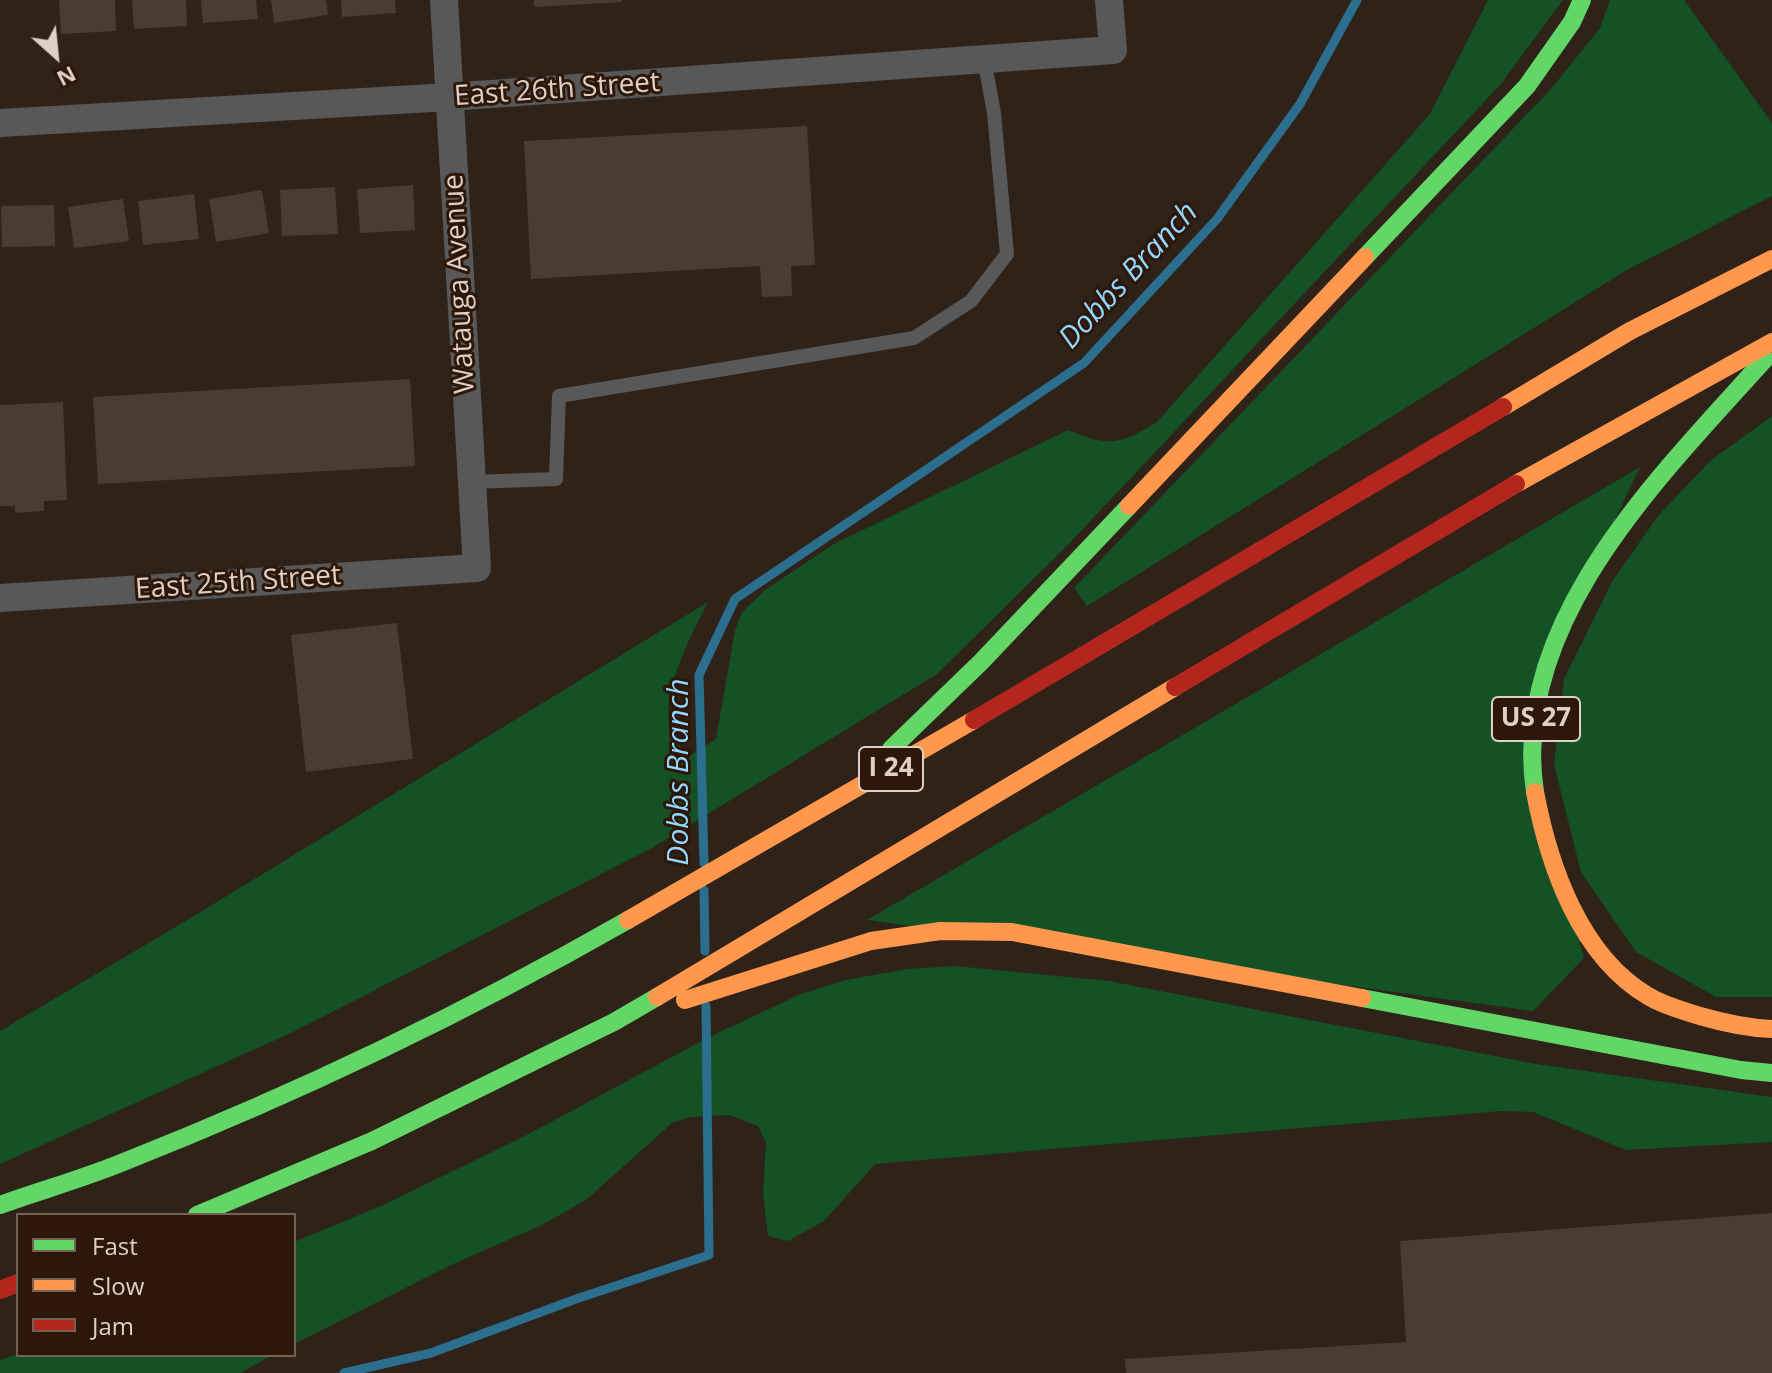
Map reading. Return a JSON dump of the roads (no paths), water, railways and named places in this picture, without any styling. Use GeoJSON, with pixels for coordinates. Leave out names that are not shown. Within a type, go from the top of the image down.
{"type":"FeatureCollection","features":[{"type":"Feature","properties":{"kind":"highway"},"geometry":{"type":"LineString","coordinates":[[836,802],[981,662],[1527,86],[1572,22],[1582,0]]}},
{"type":"Feature","properties":{"kind":"highway","name":"I 24"},"geometry":{"type":"LineString","coordinates":[[0,1205],[124,1162],[330,1075],[562,958],[836,802],[1630,331],[1772,259]]}},
{"type":"Feature","properties":{"kind":"highway","name":"I 24"},"geometry":{"type":"LineString","coordinates":[[202,1213],[372,1141],[614,1022],[1474,508],[1772,342]]}},
{"type":"Feature","properties":{"kind":"highway","name":"US 27"},"geometry":{"type":"LineString","coordinates":[[1772,351],[1629,514],[1590,572],[1563,623],[1542,687],[1532,737],[1532,774],[1555,871],[1596,949],[1620,975],[1660,1003],[1738,1028],[1772,1029]]}},
{"type":"Feature","properties":{"kind":"highway"},"geometry":{"type":"LineString","coordinates":[[614,1022],[871,941],[940,931],[1012,932],[1726,1068],[1772,1073]]}},
{"type":"Feature","properties":{"kind":"street","name":"Watauga Avenue"},"geometry":{"type":"LineString","coordinates":[[444,0],[477,568]]}},
{"type":"Feature","properties":{"kind":"street","name":"East 26th Street"},"geometry":{"type":"LineString","coordinates":[[0,123],[449,97],[1113,50],[1109,0]]}},
{"type":"Feature","properties":{"kind":"street","name":"East 25th Street"},"geometry":{"type":"LineString","coordinates":[[0,598],[477,568]]}},
{"type":"Feature","properties":{"kind":"lane"},"geometry":{"type":"LineString","coordinates":[[472,482],[556,479],[559,396],[914,338],[971,301],[1007,254],[994,113],[984,59]]}},
{"type":"Feature","properties":{"kind":"waterway","name":"Dobbs Branch"},"geometry":{"type":"LineString","coordinates":[[704,863],[699,675],[735,599],[1084,363],[1217,219],[1300,104],[1357,0]]}},
{"type":"Feature","properties":{"kind":"waterway","name":"Dobbs Branch"},"geometry":{"type":"LineString","coordinates":[[704,890],[705,951]]}},
{"type":"Feature","properties":{"kind":"waterway","name":"Dobbs Branch"},"geometry":{"type":"LineString","coordinates":[[344,1373],[431,1353],[576,1299],[709,1255],[706,1006]]}}]}
